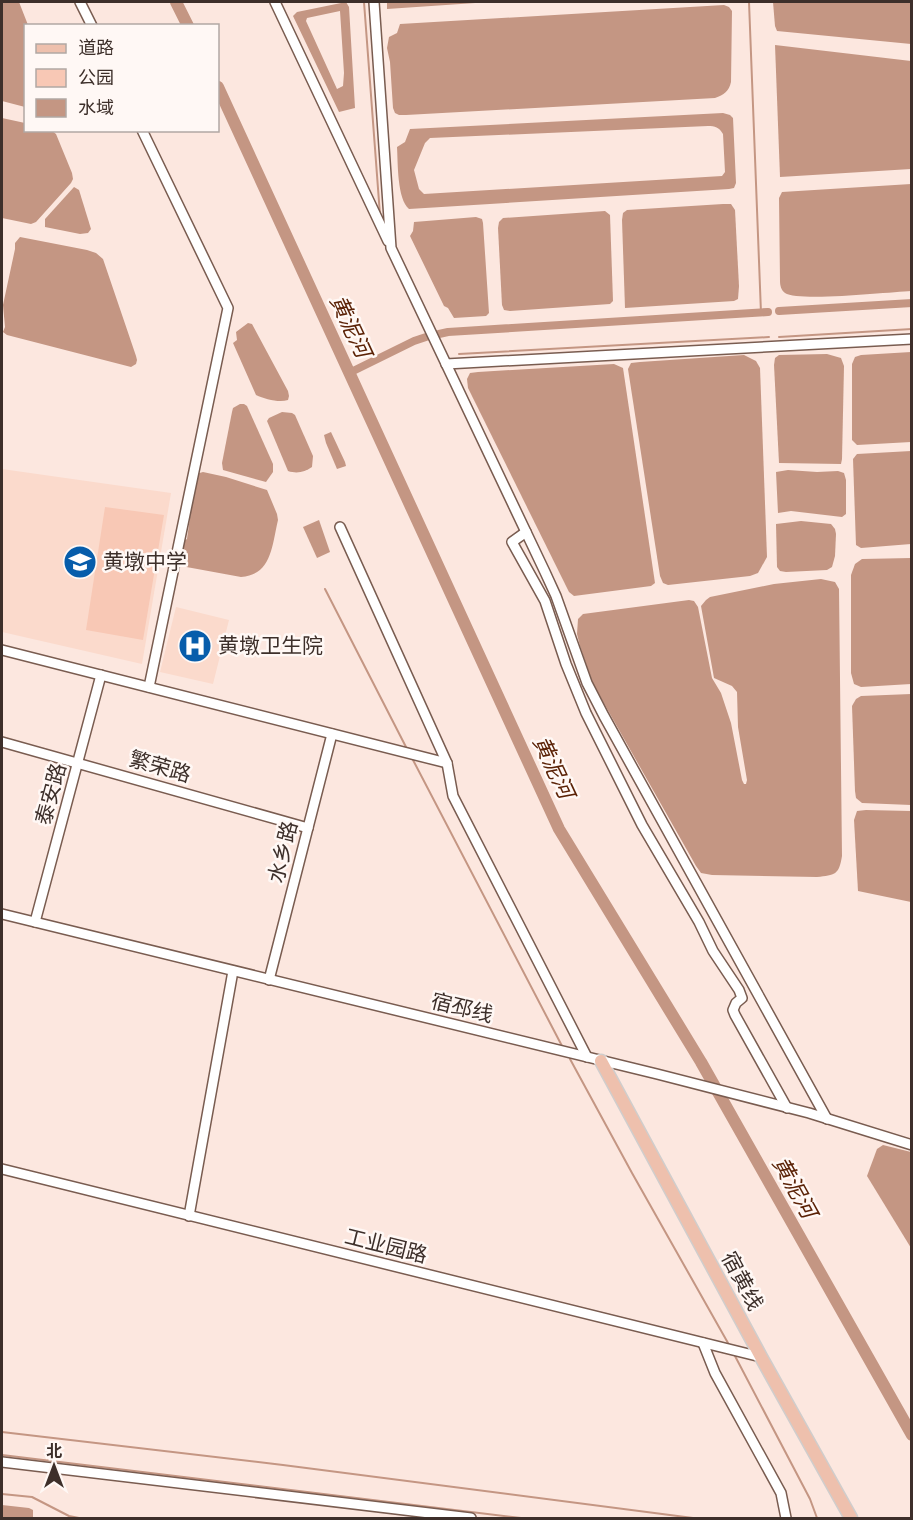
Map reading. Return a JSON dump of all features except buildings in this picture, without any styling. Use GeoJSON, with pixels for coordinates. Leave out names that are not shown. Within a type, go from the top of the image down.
{"type":"FeatureCollection","features":[{"type":"Feature","properties":{"kind":"main road","name":"宿黄线"},"geometry":{"type":"LineString","coordinates":[[600,1061],[851,1518]]}},
{"type":"Feature","properties":{"kind":"street"},"geometry":{"type":"LineString","coordinates":[[80,2],[91,24]]}},
{"type":"Feature","properties":{"kind":"street"},"geometry":{"type":"LineString","coordinates":[[275,2],[556,596],[588,683],[604,716],[827,1119]]}},
{"type":"Feature","properties":{"kind":"street"},"geometry":{"type":"LineString","coordinates":[[374,2],[391,248]]}},
{"type":"Feature","properties":{"kind":"street"},"geometry":{"type":"LineString","coordinates":[[143,132],[228,308],[149,687]]}},
{"type":"Feature","properties":{"kind":"street"},"geometry":{"type":"LineString","coordinates":[[446,364],[912,339]]}},
{"type":"Feature","properties":{"kind":"street"},"geometry":{"type":"LineString","coordinates":[[340,527],[447,763],[453,796],[587,1058]]}},
{"type":"Feature","properties":{"kind":"street"},"geometry":{"type":"LineString","coordinates":[[526,532],[512,542],[545,601],[566,664],[586,713],[642,825],[699,922],[713,951],[739,990],[742,998],[733,1010],[735,1015],[788,1108]]}},
{"type":"Feature","properties":{"kind":"street"},"geometry":{"type":"LineString","coordinates":[[545,601],[556,596]]}},
{"type":"Feature","properties":{"kind":"street"},"geometry":{"type":"LineString","coordinates":[[2,650],[447,763]]}},
{"type":"Feature","properties":{"kind":"street","name":"泰安路"},"geometry":{"type":"LineString","coordinates":[[35,922],[101,675]]}},
{"type":"Feature","properties":{"kind":"street","name":"水乡路"},"geometry":{"type":"LineString","coordinates":[[269,980],[332,734]]}},
{"type":"Feature","properties":{"kind":"street","name":"繁荣路"},"geometry":{"type":"LineString","coordinates":[[2,742],[308,828]]}},
{"type":"Feature","properties":{"kind":"street","name":"宿邳线"},"geometry":{"type":"LineString","coordinates":[[2,914],[688,1082],[788,1108],[912,1145]]}},
{"type":"Feature","properties":{"kind":"street"},"geometry":{"type":"LineString","coordinates":[[189,1216],[233,971]]}},
{"type":"Feature","properties":{"kind":"street","name":"工业园路"},"geometry":{"type":"LineString","coordinates":[[2,1169],[761,1357]]}},
{"type":"Feature","properties":{"kind":"street"},"geometry":{"type":"LineString","coordinates":[[704,1343],[715,1373],[780,1492],[786,1518]]}},
{"type":"Feature","properties":{"kind":"street"},"geometry":{"type":"LineString","coordinates":[[2,1462],[471,1518]]}},
{"type":"Feature","properties":{"kind":"shaded area","name":"黄墩中学"},"geometry":{"type":"Polygon","coordinates":[[[2,469],[171,493],[142,664],[2,632],[2,469]]]}},
{"type":"Feature","properties":{"kind":"shaded area","name":"黄墩卫生院"},"geometry":{"type":"Polygon","coordinates":[[[176,607],[229,620],[213,684],[160,672],[176,607]]]}},
{"type":"Feature","properties":{"kind":"green space"},"geometry":{"type":"Polygon","coordinates":[[[105,507],[164,515],[143,640],[86,630],[105,507]]]}},
{"type":"Feature","properties":{"kind":"water"},"geometry":{"type":"Polygon","coordinates":[[[2,2],[19,2],[28,24],[24,24],[24,107],[2,101],[2,2]]]}},
{"type":"Feature","properties":{"kind":"water"},"geometry":{"type":"Polygon","coordinates":[[[346,2],[349,7],[355,108],[339,112],[293,16],[297,12],[346,2]],[[340,11],[307,18],[306,21],[337,89],[343,86],[340,11]]]}},
{"type":"Feature","properties":{"kind":"water"},"geometry":{"type":"Polygon","coordinates":[[[387,2],[490,2],[387,9],[387,2]]]}},
{"type":"Feature","properties":{"kind":"water"},"geometry":{"type":"Polygon","coordinates":[[[773,2],[911,2],[911,44],[777,31],[773,2]]]}},
{"type":"Feature","properties":{"kind":"water"},"geometry":{"type":"Polygon","coordinates":[[[724,5],[732,11],[731,82],[726,92],[715,98],[406,115],[395,113],[393,108],[387,48],[389,37],[397,33],[400,24],[724,5]]]}},
{"type":"Feature","properties":{"kind":"water"},"geometry":{"type":"Polygon","coordinates":[[[775,45],[911,61],[911,169],[780,177],[775,45]]]}},
{"type":"Feature","properties":{"kind":"water"},"geometry":{"type":"Polygon","coordinates":[[[723,113],[733,118],[736,183],[734,188],[729,189],[409,209],[400,189],[397,147],[405,142],[410,129],[723,113]],[[710,126],[430,138],[425,143],[414,170],[419,189],[424,194],[722,176],[725,172],[723,134],[718,128],[710,126]]]}},
{"type":"Feature","properties":{"kind":"water"},"geometry":{"type":"Polygon","coordinates":[[[2,118],[24,123],[24,132],[53,132],[72,173],[71,183],[36,222],[31,224],[2,218],[2,118]]]}},
{"type":"Feature","properties":{"kind":"water"},"geometry":{"type":"Polygon","coordinates":[[[911,184],[911,291],[825,297],[794,296],[784,292],[780,281],[779,198],[782,192],[911,184]]]}},
{"type":"Feature","properties":{"kind":"water"},"geometry":{"type":"Polygon","coordinates":[[[74,187],[79,190],[91,229],[88,233],[80,234],[45,227],[45,219],[74,187]]]}},
{"type":"Feature","properties":{"kind":"water"},"geometry":{"type":"Polygon","coordinates":[[[731,204],[735,210],[738,299],[625,308],[623,213],[627,210],[731,204]]]}},
{"type":"Feature","properties":{"kind":"water"},"geometry":{"type":"Polygon","coordinates":[[[605,211],[610,215],[613,301],[610,304],[504,310],[498,228],[503,218],[605,211]]]}},
{"type":"Feature","properties":{"kind":"water"},"geometry":{"type":"Polygon","coordinates":[[[476,217],[482,219],[483,223],[489,313],[486,316],[454,318],[444,306],[410,236],[414,222],[476,217]]]}},
{"type":"Feature","properties":{"kind":"water"},"geometry":{"type":"Polygon","coordinates":[[[20,237],[87,250],[103,259],[136,356],[136,364],[131,367],[7,335],[3,332],[5,327],[3,305],[15,243],[20,237]]]}},
{"type":"Feature","properties":{"kind":"water"},"geometry":{"type":"Polygon","coordinates":[[[248,323],[252,324],[288,391],[288,400],[272,400],[256,395],[233,343],[237,340],[236,332],[248,323]]]}},
{"type":"Feature","properties":{"kind":"water"},"geometry":{"type":"Polygon","coordinates":[[[911,352],[911,442],[857,445],[852,440],[852,364],[855,357],[911,352]]]}},
{"type":"Feature","properties":{"kind":"water"},"geometry":{"type":"Polygon","coordinates":[[[827,354],[841,358],[844,366],[841,464],[779,463],[775,358],[779,355],[827,354]]]}},
{"type":"Feature","properties":{"kind":"water"},"geometry":{"type":"Polygon","coordinates":[[[744,355],[756,361],[760,368],[767,557],[758,573],[750,576],[668,585],[663,583],[660,576],[628,369],[631,363],[744,355]]]}},
{"type":"Feature","properties":{"kind":"water"},"geometry":{"type":"Polygon","coordinates":[[[614,364],[623,368],[655,583],[651,586],[574,596],[569,592],[468,388],[467,379],[470,373],[478,372],[614,364]]]}},
{"type":"Feature","properties":{"kind":"water"},"geometry":{"type":"Polygon","coordinates":[[[240,404],[247,406],[273,464],[273,472],[266,482],[223,470],[222,463],[233,408],[240,404]]]}},
{"type":"Feature","properties":{"kind":"water"},"geometry":{"type":"Polygon","coordinates":[[[282,412],[295,415],[313,456],[312,467],[307,470],[288,471],[267,421],[282,412]]]}},
{"type":"Feature","properties":{"kind":"water"},"geometry":{"type":"Polygon","coordinates":[[[331,432],[346,466],[337,469],[324,435],[331,432]]]}},
{"type":"Feature","properties":{"kind":"water"},"geometry":{"type":"Polygon","coordinates":[[[911,451],[911,544],[861,548],[856,545],[853,459],[857,454],[911,451]]]}},
{"type":"Feature","properties":{"kind":"water"},"geometry":{"type":"Polygon","coordinates":[[[788,470],[844,473],[846,514],[842,517],[791,511],[778,513],[776,472],[788,470]]]}},
{"type":"Feature","properties":{"kind":"water"},"geometry":{"type":"Polygon","coordinates":[[[203,472],[267,490],[278,520],[269,557],[259,571],[241,577],[181,566],[180,551],[182,542],[187,539],[196,474],[203,472]]]}},
{"type":"Feature","properties":{"kind":"water"},"geometry":{"type":"Polygon","coordinates":[[[319,520],[330,552],[317,558],[303,527],[319,520]]]}},
{"type":"Feature","properties":{"kind":"water"},"geometry":{"type":"Polygon","coordinates":[[[801,521],[831,524],[835,529],[835,556],[832,567],[827,570],[786,572],[780,571],[777,567],[776,524],[801,521]]]}},
{"type":"Feature","properties":{"kind":"water"},"geometry":{"type":"Polygon","coordinates":[[[911,558],[911,684],[861,687],[854,684],[851,673],[851,575],[855,564],[862,559],[911,558]]]}},
{"type":"Feature","properties":{"kind":"water"},"geometry":{"type":"Polygon","coordinates":[[[821,579],[835,582],[839,589],[842,856],[838,870],[832,874],[817,877],[701,873],[593,684],[577,634],[578,619],[583,614],[694,601],[698,607],[712,678],[721,693],[731,723],[742,780],[746,784],[738,727],[737,692],[732,686],[714,678],[701,606],[710,597],[774,584],[821,579]]]}},
{"type":"Feature","properties":{"kind":"water"},"geometry":{"type":"Polygon","coordinates":[[[911,694],[911,805],[862,803],[856,798],[855,791],[852,706],[861,696],[911,694]]]}},
{"type":"Feature","properties":{"kind":"water"},"geometry":{"type":"Polygon","coordinates":[[[857,811],[911,811],[911,902],[858,891],[854,820],[857,811]]]}},
{"type":"Feature","properties":{"kind":"water"},"geometry":{"type":"Polygon","coordinates":[[[883,1145],[911,1152],[911,1248],[867,1176],[877,1149],[883,1145]]]}},
{"type":"Feature","properties":{"kind":"water"},"geometry":{"type":"Polygon","coordinates":[[[2,1505],[29,1508],[33,1510],[33,1518],[2,1518],[2,1505]]]}},
{"type":"Feature","properties":{"kind":"waterway","name":"黄泥河"},"geometry":{"type":"LineString","coordinates":[[176,2],[187,24]]}},
{"type":"Feature","properties":{"kind":"waterway"},"geometry":{"type":"LineString","coordinates":[[364,2],[380,215]]}},
{"type":"Feature","properties":{"kind":"waterway"},"geometry":{"type":"LineString","coordinates":[[749,2],[761,313]]}},
{"type":"Feature","properties":{"kind":"waterway","name":"黄泥河"},"geometry":{"type":"LineString","coordinates":[[219,89],[559,829],[701,1062],[912,1435]]}},
{"type":"Feature","properties":{"kind":"waterway"},"geometry":{"type":"LineString","coordinates":[[779,311],[912,303]]}},
{"type":"Feature","properties":{"kind":"waterway"},"geometry":{"type":"LineString","coordinates":[[439,334],[768,312]]}},
{"type":"Feature","properties":{"kind":"waterway"},"geometry":{"type":"LineString","coordinates":[[779,337],[912,329]]}},
{"type":"Feature","properties":{"kind":"waterway"},"geometry":{"type":"LineString","coordinates":[[349,373],[426,337]]}},
{"type":"Feature","properties":{"kind":"waterway"},"geometry":{"type":"LineString","coordinates":[[459,354],[769,337]]}},
{"type":"Feature","properties":{"kind":"waterway"},"geometry":{"type":"LineString","coordinates":[[325,589],[406,747]]}},
{"type":"Feature","properties":{"kind":"waterway"},"geometry":{"type":"LineString","coordinates":[[413,760],[562,1046]]}},
{"type":"Feature","properties":{"kind":"waterway"},"geometry":{"type":"LineString","coordinates":[[570,1059],[728,1343]]}},
{"type":"Feature","properties":{"kind":"waterway"},"geometry":{"type":"LineString","coordinates":[[735,1356],[810,1499],[817,1518]]}},
{"type":"Feature","properties":{"kind":"waterway"},"geometry":{"type":"LineString","coordinates":[[2,1432],[283,1465],[693,1518]]}},
{"type":"Feature","properties":{"kind":"waterway"},"geometry":{"type":"LineString","coordinates":[[2,1455],[521,1518]]}},
{"type":"Feature","properties":{"kind":"waterway"},"geometry":{"type":"LineString","coordinates":[[2,1494],[32,1497],[69,1516],[79,1518]]}},
{"type":"Feature","properties":{"kind":"place","name":"黄墩中学"},"geometry":{"type":"Point","coordinates":[80,562]}},
{"type":"Feature","properties":{"kind":"place","name":"黄墩卫生院"},"geometry":{"type":"Point","coordinates":[195,646]}}]}
